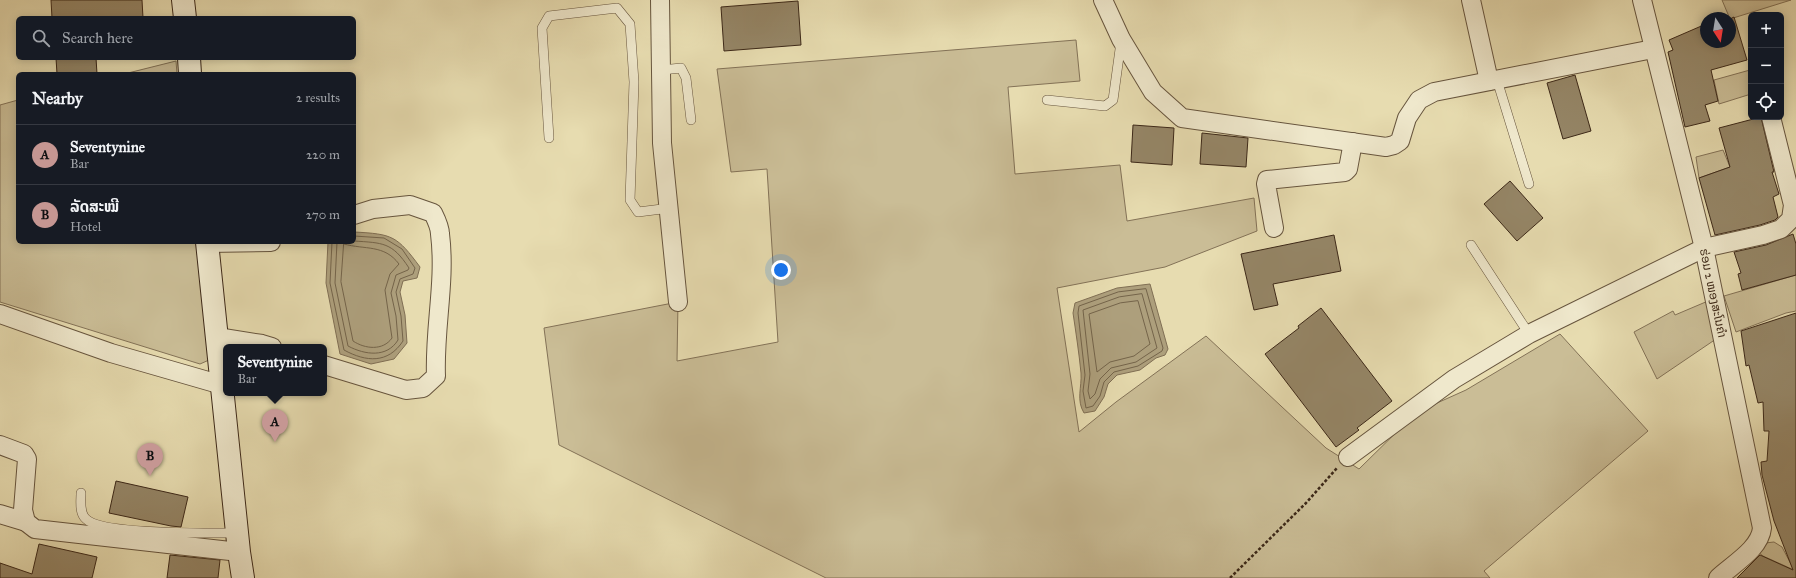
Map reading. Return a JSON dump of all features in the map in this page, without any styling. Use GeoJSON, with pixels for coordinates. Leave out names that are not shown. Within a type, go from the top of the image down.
{"type":"FeatureCollection","features":[{"type":"Feature","properties":{"kind":"street"},"geometry":{"type":"LineString","coordinates":[[183,0],[185,16]]}},
{"type":"Feature","properties":{"kind":"street"},"geometry":{"type":"LineString","coordinates":[[660,0],[662,143],[670,208],[678,302]]}},
{"type":"Feature","properties":{"kind":"street"},"geometry":{"type":"LineString","coordinates":[[1103,0],[1121,39],[1153,92],[1182,118],[1386,147],[1394,145],[1400,141],[1407,118],[1419,100],[1434,92],[1653,49]]}},
{"type":"Feature","properties":{"kind":"street"},"geometry":{"type":"LineString","coordinates":[[1471,0],[1493,81]]}},
{"type":"Feature","properties":{"kind":"street","name":"ຮ່ອມ 2 ໜອງສະໂນຄໍາ"},"geometry":{"type":"LineString","coordinates":[[1642,0],[1653,49],[1704,248],[1762,528],[1761,536],[1756,544],[1720,576]]}},
{"type":"Feature","properties":{"kind":"street"},"geometry":{"type":"LineString","coordinates":[[189,60],[190,72]]}},
{"type":"Feature","properties":{"kind":"street"},"geometry":{"type":"LineString","coordinates":[[1348,457],[1454,379],[1529,334],[1704,248],[1781,230],[1791,219],[1793,205],[1772,120]]}},
{"type":"Feature","properties":{"kind":"street"},"geometry":{"type":"LineString","coordinates":[[1274,228],[1266,184],[1267,180],[1345,172],[1348,169],[1353,142]]}},
{"type":"Feature","properties":{"kind":"street"},"geometry":{"type":"LineString","coordinates":[[327,366],[406,390],[423,388],[436,376],[435,349],[441,273],[440,232],[433,213],[410,205],[373,209],[356,214]]}},
{"type":"Feature","properties":{"kind":"street"},"geometry":{"type":"LineString","coordinates":[[207,244],[223,396]]}},
{"type":"Feature","properties":{"kind":"street"},"geometry":{"type":"LineString","coordinates":[[0,314],[111,353],[222,386]]}},
{"type":"Feature","properties":{"kind":"street"},"geometry":{"type":"LineString","coordinates":[[217,336],[262,344]]}},
{"type":"Feature","properties":{"kind":"street"},"geometry":{"type":"LineString","coordinates":[[223,396],[243,578]]}},
{"type":"Feature","properties":{"kind":"street"},"geometry":{"type":"LineString","coordinates":[[0,445],[24,454],[27,459],[23,510],[26,522]]}},
{"type":"Feature","properties":{"kind":"street"},"geometry":{"type":"LineString","coordinates":[[0,514],[26,522],[35,529],[238,543]]}},
{"type":"Feature","properties":{"kind":"lane"},"geometry":{"type":"LineString","coordinates":[[549,138],[542,28],[549,16],[617,8],[630,24],[634,82],[630,200],[638,212],[670,208]]}},
{"type":"Feature","properties":{"kind":"lane"},"geometry":{"type":"LineString","coordinates":[[1047,100],[1105,106],[1113,100],[1121,39]]}},
{"type":"Feature","properties":{"kind":"lane"},"geometry":{"type":"LineString","coordinates":[[662,70],[681,68],[686,78],[691,120]]}},
{"type":"Feature","properties":{"kind":"lane"},"geometry":{"type":"LineString","coordinates":[[1493,81],[1530,184]]}},
{"type":"Feature","properties":{"kind":"lane"},"geometry":{"type":"LineString","coordinates":[[1471,245],[1529,334]]}},
{"type":"Feature","properties":{"kind":"lane"},"geometry":{"type":"LineString","coordinates":[[81,493],[81,510],[84,518],[96,524],[110,528],[164,533],[238,543]]}},
{"type":"Feature","properties":{"kind":"path"},"geometry":{"type":"LineString","coordinates":[[1230,578],[1306,503],[1331,473],[1348,457]]}},
{"type":"Feature","properties":{"kind":"shaded area"},"geometry":{"type":"Polygon","coordinates":[[[1722,0],[1791,0],[1752,12],[1748,12],[1748,13],[1736,17],[1736,12],[1727,12],[1722,0]]]}},
{"type":"Feature","properties":{"kind":"shaded area"},"geometry":{"type":"Polygon","coordinates":[[[1076,40],[1080,81],[1008,87],[1015,174],[1120,165],[1127,221],[1254,198],[1257,231],[1165,267],[1057,288],[1079,432],[1116,402],[1206,336],[1326,448],[1359,469],[1417,412],[1466,390],[1560,334],[1648,431],[1484,571],[1490,578],[826,578],[559,445],[544,328],[678,302],[677,361],[778,342],[767,169],[731,172],[717,69],[1076,40]]]}},
{"type":"Feature","properties":{"kind":"shaded area"},"geometry":{"type":"Polygon","coordinates":[[[176,61],[177,72],[132,72],[176,61]]]}},
{"type":"Feature","properties":{"kind":"shaded area"},"geometry":{"type":"Polygon","coordinates":[[[1748,71],[1748,95],[1719,104],[1714,80],[1748,71]]]}},
{"type":"Feature","properties":{"kind":"shaded area"},"geometry":{"type":"Polygon","coordinates":[[[16,101],[16,244],[196,244],[209,360],[200,364],[0,302],[0,105],[16,101]]]}},
{"type":"Feature","properties":{"kind":"shaded area"},"geometry":{"type":"Polygon","coordinates":[[[1723,150],[1730,167],[1699,178],[1696,157],[1723,150]]]}},
{"type":"Feature","properties":{"kind":"shaded area"},"geometry":{"type":"Polygon","coordinates":[[[1796,275],[1796,311],[1786,313],[1736,332],[1724,296],[1796,275]]]}},
{"type":"Feature","properties":{"kind":"shaded area"},"geometry":{"type":"Polygon","coordinates":[[[1708,301],[1716,339],[1657,379],[1634,332],[1673,311],[1675,315],[1708,301]]]}},
{"type":"Feature","properties":{"kind":"shaded area"},"geometry":{"type":"Polygon","coordinates":[[[1774,542],[1782,547],[1794,570],[1763,556],[1757,551],[1765,543],[1774,542]]]}},
{"type":"Feature","properties":{"kind":"water"},"geometry":{"type":"Polygon","coordinates":[[[356,232],[386,236],[399,243],[405,249],[420,267],[417,278],[403,281],[400,292],[405,315],[407,343],[394,359],[371,364],[340,354],[326,283],[328,244],[356,244],[356,232]]]}},
{"type":"Feature","properties":{"kind":"water"},"geometry":{"type":"Polygon","coordinates":[[[1150,284],[1168,349],[1165,355],[1156,358],[1140,370],[1117,375],[1108,384],[1104,397],[1095,411],[1084,413],[1080,403],[1081,373],[1073,313],[1075,303],[1117,288],[1150,284]]]}},
{"type":"Feature","properties":{"kind":"building"},"geometry":{"type":"Polygon","coordinates":[[[51,0],[142,0],[143,16],[52,16],[51,0]]]}},
{"type":"Feature","properties":{"kind":"building"},"geometry":{"type":"Polygon","coordinates":[[[798,1],[801,45],[724,51],[721,7],[798,1]]]}},
{"type":"Feature","properties":{"kind":"building"},"geometry":{"type":"Polygon","coordinates":[[[1736,24],[1747,60],[1711,70],[1718,101],[1705,105],[1710,121],[1685,127],[1668,52],[1673,50],[1669,40],[1700,27],[1700,48],[1736,48],[1736,24]]]}},
{"type":"Feature","properties":{"kind":"building"},"geometry":{"type":"Polygon","coordinates":[[[56,60],[96,60],[97,72],[57,72],[56,60]]]}},
{"type":"Feature","properties":{"kind":"building"},"geometry":{"type":"Polygon","coordinates":[[[1575,75],[1591,131],[1563,139],[1547,83],[1575,75]]]}},
{"type":"Feature","properties":{"kind":"building"},"geometry":{"type":"Polygon","coordinates":[[[1750,120],[1762,120],[1774,172],[1772,172],[1779,194],[1773,197],[1778,217],[1775,220],[1760,225],[1715,235],[1699,178],[1730,167],[1719,128],[1750,120]]]}},
{"type":"Feature","properties":{"kind":"building"},"geometry":{"type":"Polygon","coordinates":[[[1133,125],[1174,128],[1172,165],[1131,162],[1133,125]]]}},
{"type":"Feature","properties":{"kind":"building"},"geometry":{"type":"Polygon","coordinates":[[[1202,133],[1248,138],[1246,167],[1200,164],[1202,133]]]}},
{"type":"Feature","properties":{"kind":"building"},"geometry":{"type":"Polygon","coordinates":[[[1510,181],[1543,218],[1517,241],[1484,204],[1510,181]]]}},
{"type":"Feature","properties":{"kind":"building"},"geometry":{"type":"Polygon","coordinates":[[[1793,234],[1796,244],[1796,275],[1742,290],[1738,274],[1741,273],[1734,252],[1766,245],[1793,234]]]}},
{"type":"Feature","properties":{"kind":"building"},"geometry":{"type":"Polygon","coordinates":[[[1334,235],[1341,271],[1273,284],[1278,305],[1254,310],[1241,254],[1334,235]]]}},
{"type":"Feature","properties":{"kind":"building"},"geometry":{"type":"Polygon","coordinates":[[[1321,308],[1392,401],[1357,428],[1359,430],[1336,447],[1265,354],[1299,328],[1298,326],[1321,308]]]}},
{"type":"Feature","properties":{"kind":"building"},"geometry":{"type":"Polygon","coordinates":[[[1796,313],[1796,578],[1737,578],[1760,555],[1793,570],[1774,521],[1762,475],[1761,462],[1767,461],[1769,431],[1764,431],[1763,402],[1758,403],[1749,365],[1746,366],[1741,331],[1796,313]]]}},
{"type":"Feature","properties":{"kind":"building"},"geometry":{"type":"Polygon","coordinates":[[[116,481],[188,497],[181,527],[109,513],[116,481]]]}},
{"type":"Feature","properties":{"kind":"building"},"geometry":{"type":"Polygon","coordinates":[[[39,544],[97,557],[92,578],[0,578],[0,563],[32,574],[39,544]]]}},
{"type":"Feature","properties":{"kind":"building"},"geometry":{"type":"Polygon","coordinates":[[[170,555],[220,560],[218,578],[167,578],[170,555]]]}},
{"type":"Feature","properties":{"kind":"place","name":"Seventynine"},"geometry":{"type":"Point","coordinates":[275,442]}},
{"type":"Feature","properties":{"kind":"place","name":"ລັດສະໝີ"},"geometry":{"type":"Point","coordinates":[150,476]}}]}
